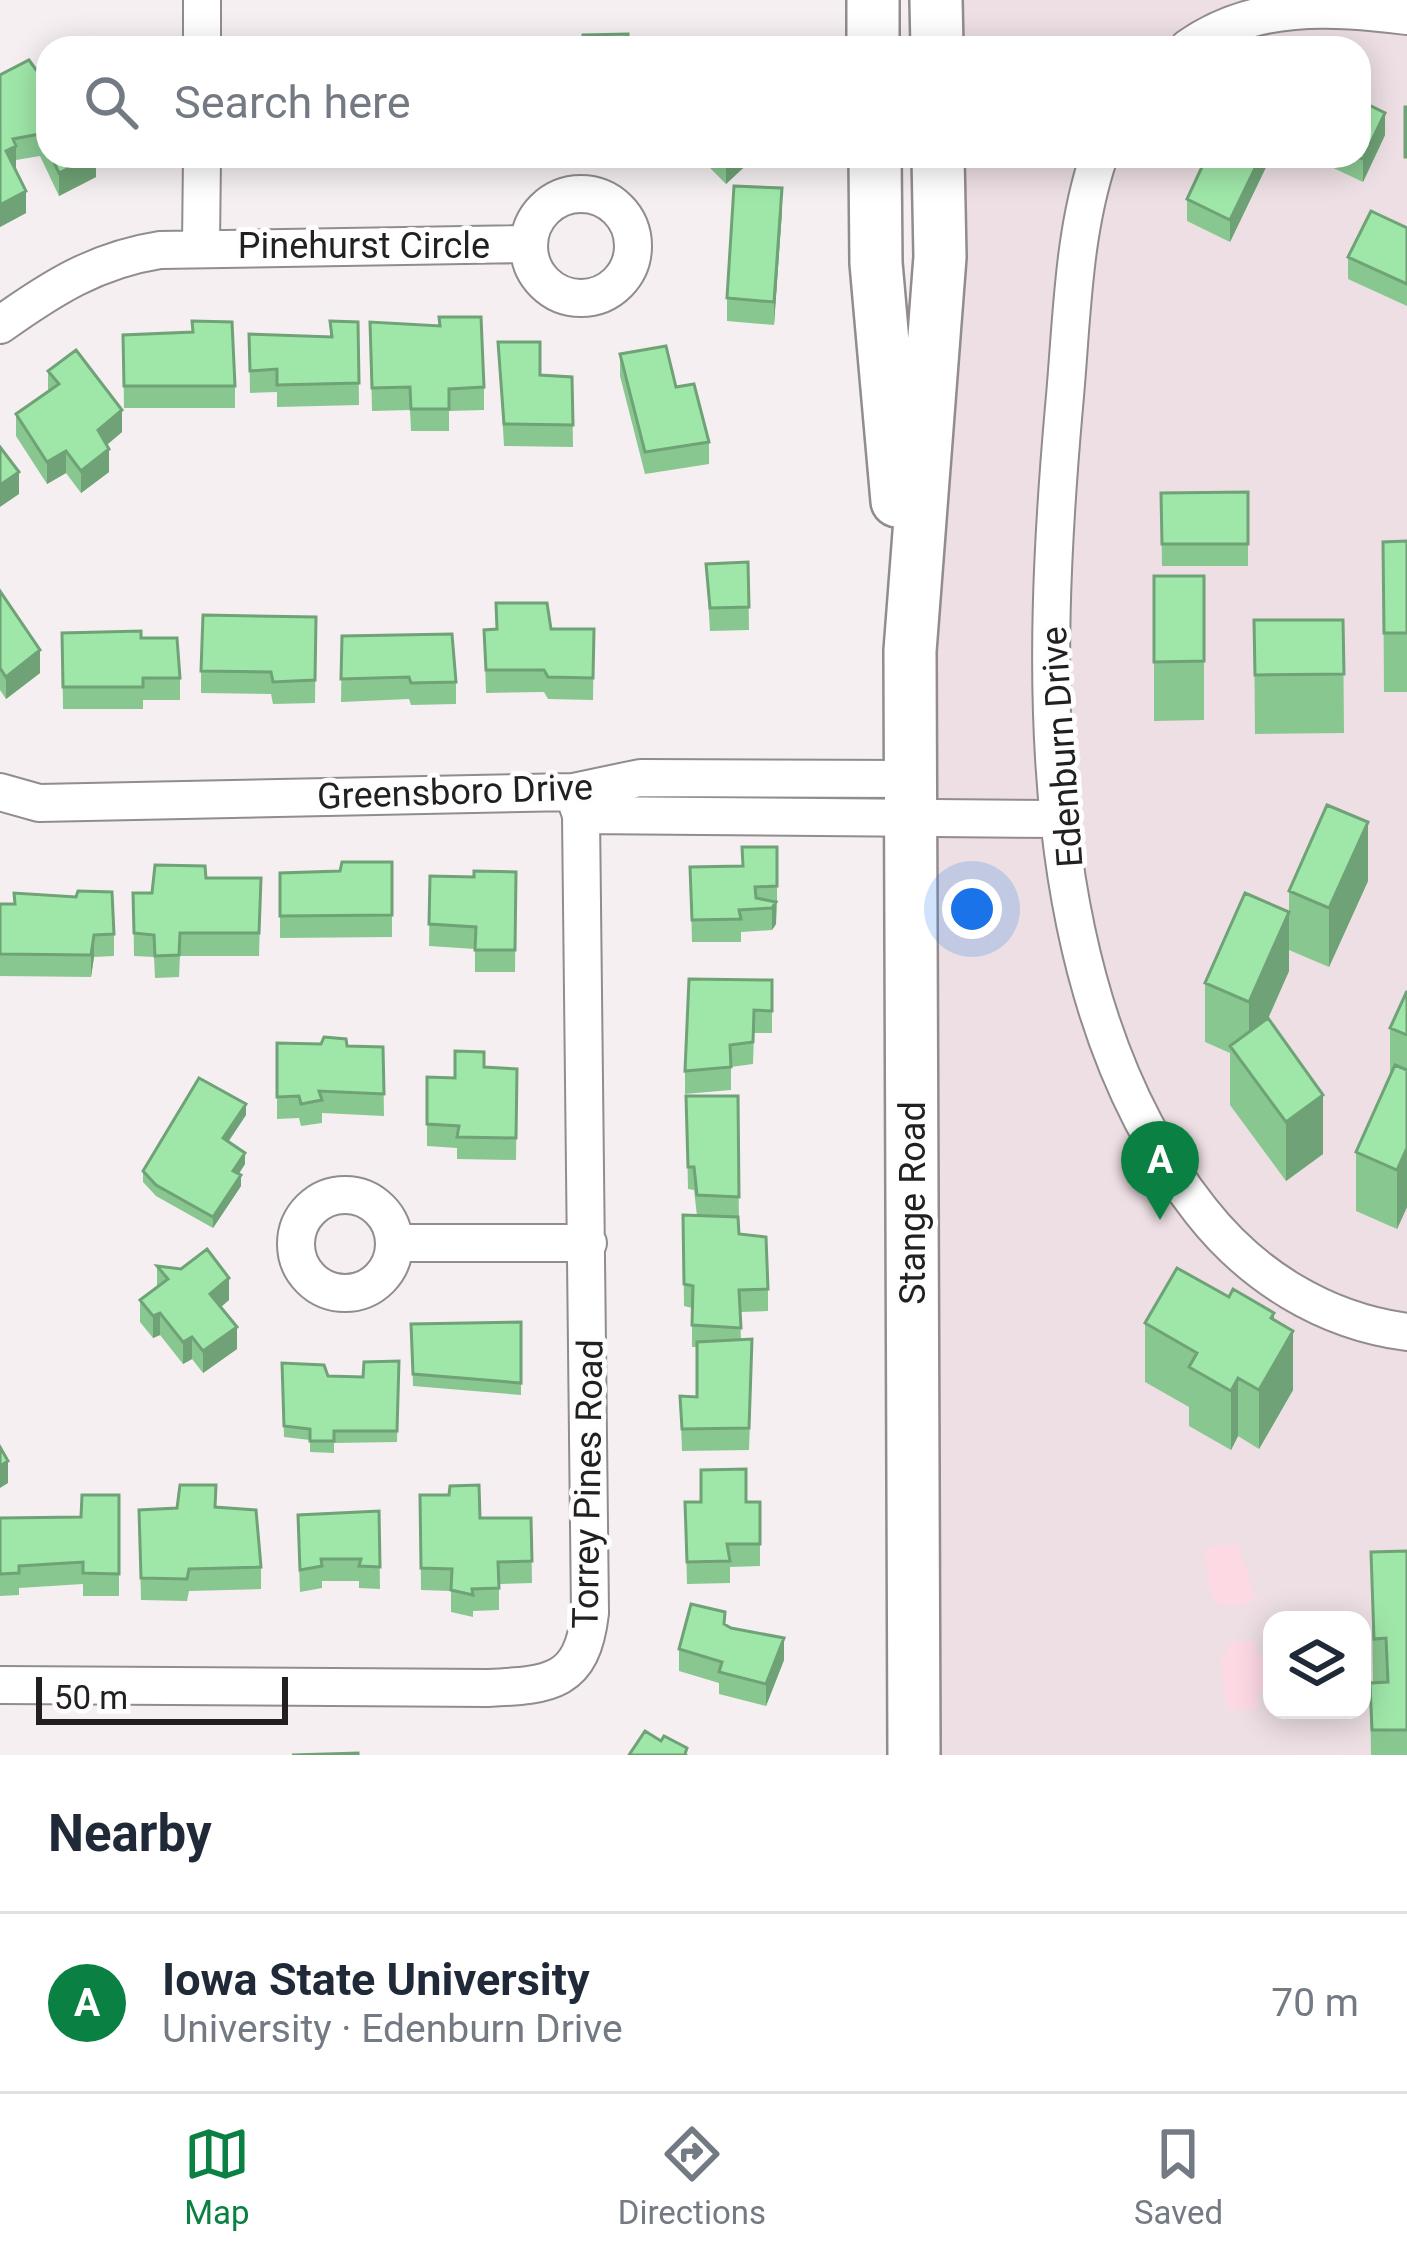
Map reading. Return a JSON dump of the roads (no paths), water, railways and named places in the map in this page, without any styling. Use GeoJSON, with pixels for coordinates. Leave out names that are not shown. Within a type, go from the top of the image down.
{"type":"FeatureCollection","features":[{"type":"Feature","properties":{"kind":"main road"},"geometry":{"type":"LineString","coordinates":[[872,0],[873,36]]}},
{"type":"Feature","properties":{"kind":"main road"},"geometry":{"type":"LineString","coordinates":[[936,0],[937,36]]}},
{"type":"Feature","properties":{"kind":"main road","name":"Stange Road"},"geometry":{"type":"LineString","coordinates":[[875,168],[876,263],[910,651],[914,1755]]}},
{"type":"Feature","properties":{"kind":"main road","name":"Stange Road"},"geometry":{"type":"LineString","coordinates":[[910,651],[940,256],[938,168]]}},
{"type":"Feature","properties":{"kind":"street"},"geometry":{"type":"LineString","coordinates":[[202,0],[202,36]]}},
{"type":"Feature","properties":{"kind":"street"},"geometry":{"type":"LineString","coordinates":[[1213,36],[1258,14],[1318,7],[1407,16]]}},
{"type":"Feature","properties":{"kind":"street"},"geometry":{"type":"LineString","coordinates":[[201,245],[202,168]]}},
{"type":"Feature","properties":{"kind":"street","name":"Edenburn Drive"},"geometry":{"type":"LineString","coordinates":[[1095,168],[1083,207],[1051,548],[1050,659],[1060,819],[1097,1015],[1131,1101],[1172,1174],[1218,1233],[1266,1279],[1322,1306],[1407,1332]]}},
{"type":"Feature","properties":{"kind":"street","name":"Pinehurst Circle"},"geometry":{"type":"LineString","coordinates":[[0,325],[87,269],[119,256],[201,245],[526,244]]}},
{"type":"Feature","properties":{"kind":"street","name":"Greensboro Drive"},"geometry":{"type":"LineString","coordinates":[[0,792],[38,802],[911,800],[1060,819]]}},
{"type":"Feature","properties":{"kind":"street","name":"Torrey Pines Road"},"geometry":{"type":"LineString","coordinates":[[0,1684],[488,1688],[560,1677],[578,1663],[590,1613],[588,1243],[577,803]]}},
{"type":"Feature","properties":{"kind":"street"},"geometry":{"type":"LineString","coordinates":[[399,1243],[588,1243]]}},
{"type":"Feature","properties":{"kind":"place","name":"Iowa State University"},"geometry":{"type":"Point","coordinates":[1160,1220]}}]}
